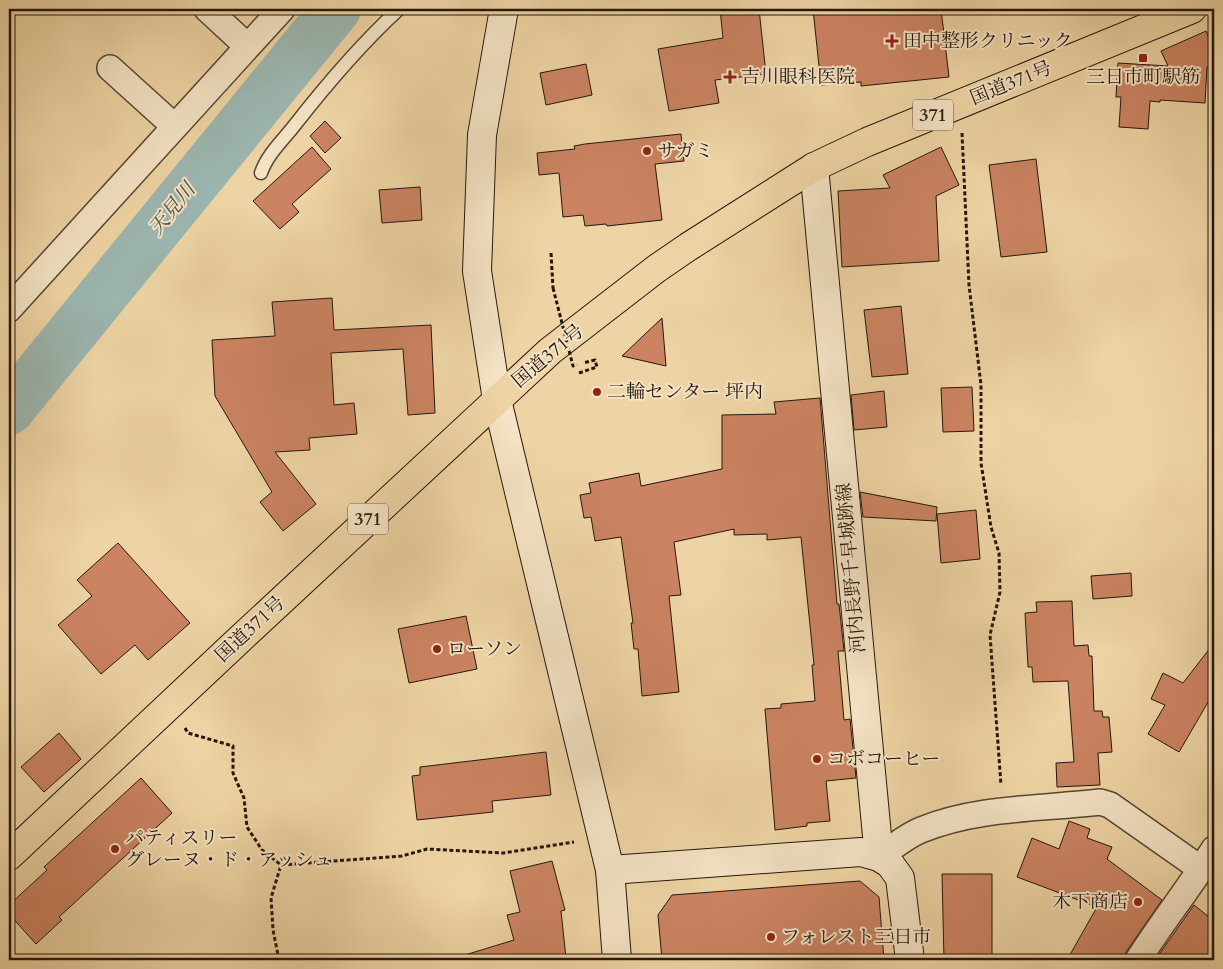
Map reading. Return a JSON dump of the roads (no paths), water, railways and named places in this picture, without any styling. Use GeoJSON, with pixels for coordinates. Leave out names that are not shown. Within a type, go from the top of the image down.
{"type":"FeatureCollection","features":[{"type":"Feature","properties":{"kind":"highway","name":"国道371号"},"geometry":{"type":"LineString","coordinates":[[9,856],[550,351],[656,269],[814,167],[867,142],[1192,9]]}},
{"type":"Feature","properties":{"kind":"street"},"geometry":{"type":"LineString","coordinates":[[208,9],[247,46]]}},
{"type":"Feature","properties":{"kind":"street"},"geometry":{"type":"LineString","coordinates":[[9,309],[282,9]]}},
{"type":"Feature","properties":{"kind":"street"},"geometry":{"type":"LineString","coordinates":[[504,9],[482,135],[476,271],[497,400],[610,870],[617,960]]}},
{"type":"Feature","properties":{"kind":"street"},"geometry":{"type":"LineString","coordinates":[[110,68],[174,126]]}},
{"type":"Feature","properties":{"kind":"street","name":"河内長野千早城跡線"},"geometry":{"type":"LineString","coordinates":[[814,167],[879,857]]}},
{"type":"Feature","properties":{"kind":"street"},"geometry":{"type":"LineString","coordinates":[[879,857],[920,830],[958,819],[1001,810],[1100,802],[1110,805],[1208,859],[1160,925],[1138,960]]}},
{"type":"Feature","properties":{"kind":"street"},"geometry":{"type":"LineString","coordinates":[[610,870],[861,852],[879,857],[890,864],[900,878],[910,960]]}},
{"type":"Feature","properties":{"kind":"lane"},"geometry":{"type":"LineString","coordinates":[[261,173],[265,163],[302,116],[371,34],[399,9]]}},
{"type":"Feature","properties":{"kind":"waterway","name":"天見川"},"geometry":{"type":"LineString","coordinates":[[9,410],[336,9]]}},
{"type":"Feature","properties":{"kind":"place","name":"田中整形クリニック"},"geometry":{"type":"Point","coordinates":[892,41]}},
{"type":"Feature","properties":{"kind":"place","name":"三日市町駅筋"},"geometry":{"type":"Point","coordinates":[1143,58]}},
{"type":"Feature","properties":{"kind":"place","name":"吉川眼科医院"},"geometry":{"type":"Point","coordinates":[730,77]}},
{"type":"Feature","properties":{"kind":"place","name":"サガミ"},"geometry":{"type":"Point","coordinates":[647,151]}},
{"type":"Feature","properties":{"kind":"place","name":"二輪センター 坪内"},"geometry":{"type":"Point","coordinates":[597,392]}},
{"type":"Feature","properties":{"kind":"place","name":"ローソン"},"geometry":{"type":"Point","coordinates":[437,649]}},
{"type":"Feature","properties":{"kind":"place","name":"コボコーヒー"},"geometry":{"type":"Point","coordinates":[817,759]}},
{"type":"Feature","properties":{"kind":"place","name":"パティスリー グレーヌ・ド・アッシュ"},"geometry":{"type":"Point","coordinates":[115,849]}},
{"type":"Feature","properties":{"kind":"place","name":"木下商店"},"geometry":{"type":"Point","coordinates":[1138,902]}},
{"type":"Feature","properties":{"kind":"place","name":"フォレスト三日市"},"geometry":{"type":"Point","coordinates":[771,937]}}]}
